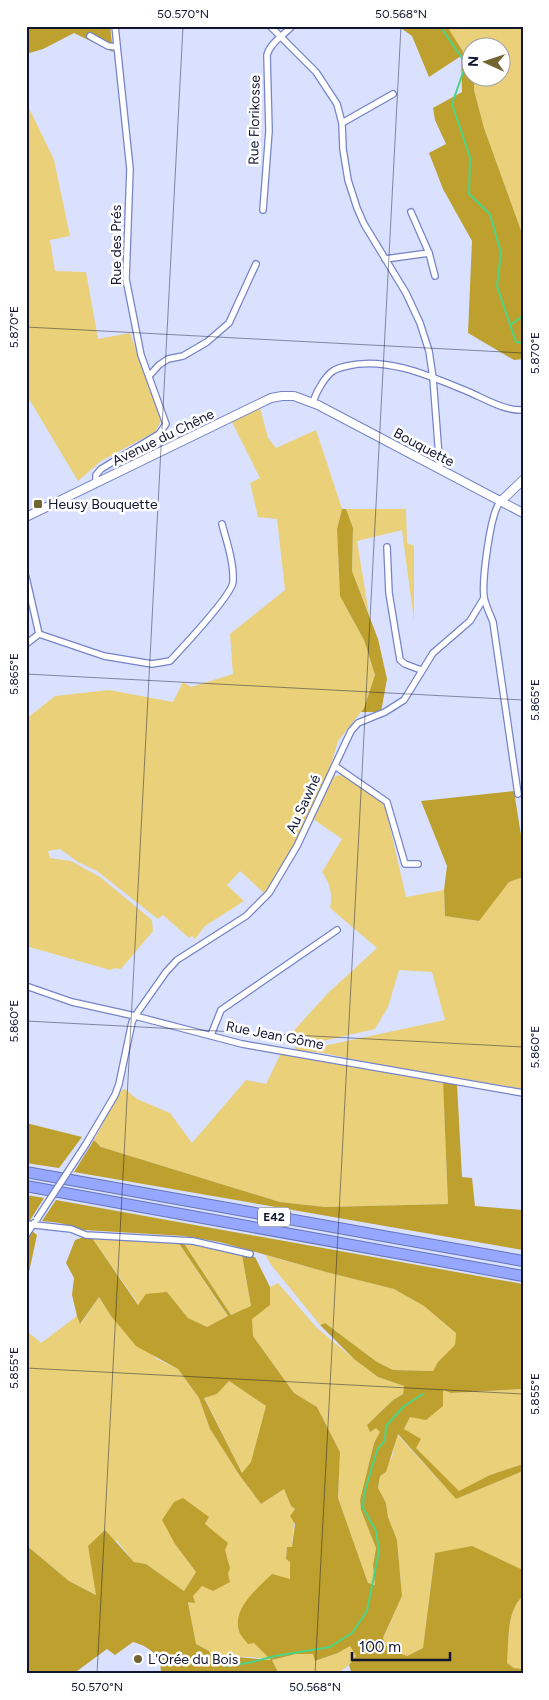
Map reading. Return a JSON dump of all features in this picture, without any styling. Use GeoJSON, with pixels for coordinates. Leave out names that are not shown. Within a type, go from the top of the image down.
{"type":"FeatureCollection","features":[{"type":"Feature","properties":{"kind":"highway","name":"E42"},"geometry":{"type":"LineString","coordinates":[[26,1172],[523,1261]]}},
{"type":"Feature","properties":{"kind":"highway","name":"E42"},"geometry":{"type":"LineString","coordinates":[[26,1186],[523,1276]]}},
{"type":"Feature","properties":{"kind":"main road","name":"Avenue du Chêne"},"geometry":{"type":"LineString","coordinates":[[26,517],[271,398],[288,396],[313,403]]}},
{"type":"Feature","properties":{"kind":"main road","name":"Bouquette"},"geometry":{"type":"LineString","coordinates":[[313,403],[523,513]]}},
{"type":"Feature","properties":{"kind":"main road"},"geometry":{"type":"LineString","coordinates":[[500,502],[523,480]]}},
{"type":"Feature","properties":{"kind":"street","name":"Rue des Prés"},"geometry":{"type":"LineString","coordinates":[[96,483],[96,475],[101,469],[159,434],[166,424],[137,339],[126,280],[130,169],[115,26]]}},
{"type":"Feature","properties":{"kind":"street"},"geometry":{"type":"LineString","coordinates":[[270,26],[316,72],[337,104],[342,123],[348,180],[357,208],[364,224],[406,293],[420,323],[429,351],[440,470]]}},
{"type":"Feature","properties":{"kind":"street","name":"Rue Florikosse"},"geometry":{"type":"LineString","coordinates":[[263,210],[269,131],[267,55],[268,49],[292,26]]}},
{"type":"Feature","properties":{"kind":"street"},"geometry":{"type":"LineString","coordinates":[[90,36],[108,46],[117,47]]}},
{"type":"Feature","properties":{"kind":"street"},"geometry":{"type":"LineString","coordinates":[[342,123],[393,94]]}},
{"type":"Feature","properties":{"kind":"street"},"geometry":{"type":"LineString","coordinates":[[411,212],[429,253],[436,276]]}},
{"type":"Feature","properties":{"kind":"street"},"geometry":{"type":"LineString","coordinates":[[385,259],[429,253]]}},
{"type":"Feature","properties":{"kind":"street"},"geometry":{"type":"LineString","coordinates":[[149,376],[159,365],[168,360],[183,356],[207,342],[229,323],[256,264]]}},
{"type":"Feature","properties":{"kind":"street"},"geometry":{"type":"LineString","coordinates":[[313,403],[315,396],[332,371],[355,364],[370,362],[401,368],[433,378],[500,405],[515,410],[523,410]]}},
{"type":"Feature","properties":{"kind":"street"},"geometry":{"type":"LineString","coordinates":[[500,502],[493,516],[486,566],[484,598],[493,622],[518,794]]}},
{"type":"Feature","properties":{"kind":"street"},"geometry":{"type":"LineString","coordinates":[[39,634],[104,656],[152,664],[170,661],[222,601],[233,584],[232,564],[222,524]]}},
{"type":"Feature","properties":{"kind":"street"},"geometry":{"type":"LineString","coordinates":[[387,547],[389,593],[400,660],[404,664],[421,670]]}},
{"type":"Feature","properties":{"kind":"street"},"geometry":{"type":"LineString","coordinates":[[26,577],[39,634]]}},
{"type":"Feature","properties":{"kind":"street","name":"Au Sawhé"},"geometry":{"type":"LineString","coordinates":[[26,1235],[86,1144],[115,1095],[132,1022],[166,972],[178,960],[246,916],[269,893],[297,846],[351,731],[358,723],[385,712],[404,700],[433,653],[470,621],[484,598]]}},
{"type":"Feature","properties":{"kind":"street"},"geometry":{"type":"LineString","coordinates":[[26,644],[39,634]]}},
{"type":"Feature","properties":{"kind":"street"},"geometry":{"type":"LineString","coordinates":[[335,766],[387,802],[405,864],[418,864]]}},
{"type":"Feature","properties":{"kind":"street"},"geometry":{"type":"LineString","coordinates":[[210,1036],[221,1010],[337,930]]}},
{"type":"Feature","properties":{"kind":"street","name":"Rue Jean Gôme"},"geometry":{"type":"LineString","coordinates":[[26,986],[63,1000],[135,1016],[242,1044],[523,1093]]}},
{"type":"Feature","properties":{"kind":"street"},"geometry":{"type":"LineString","coordinates":[[26,1224],[35,1222],[72,1229],[86,1235],[193,1241],[250,1254]]}},
{"type":"Feature","properties":{"kind":"shaded area"},"geometry":{"type":"Polygon","coordinates":[[[26,26],[110,26],[113,52],[74,33],[43,49],[26,54],[26,26]]]}},
{"type":"Feature","properties":{"kind":"shaded area"},"geometry":{"type":"Polygon","coordinates":[[[398,26],[447,26],[462,50],[462,88],[474,88],[484,128],[523,236],[523,359],[514,360],[468,333],[472,241],[443,189],[429,153],[446,144],[435,120],[433,108],[462,92],[461,56],[429,77],[412,36],[398,26]]]}},
{"type":"Feature","properties":{"kind":"shaded area"},"geometry":{"type":"Polygon","coordinates":[[[447,26],[523,26],[523,236],[484,128],[474,90],[474,88],[512,88],[512,38],[462,38],[462,50],[447,26]]]}},
{"type":"Feature","properties":{"kind":"shaded area"},"geometry":{"type":"Polygon","coordinates":[[[28,106],[54,160],[70,236],[50,240],[55,271],[86,272],[98,339],[130,333],[161,421],[155,432],[101,461],[78,481],[26,394],[26,107],[28,106]]]}},
{"type":"Feature","properties":{"kind":"shaded area"},"geometry":{"type":"Polygon","coordinates":[[[260,408],[268,438],[276,448],[316,430],[342,509],[337,529],[340,596],[364,640],[375,675],[364,708],[338,741],[328,774],[297,844],[265,894],[240,871],[227,885],[244,901],[205,926],[195,939],[192,936],[189,938],[163,915],[158,919],[97,871],[78,862],[60,849],[48,851],[50,858],[71,861],[100,877],[152,920],[153,931],[121,969],[115,968],[110,970],[26,946],[26,719],[55,696],[109,690],[173,702],[183,682],[191,687],[233,674],[230,634],[285,590],[277,519],[258,517],[250,483],[260,478],[232,422],[260,408]]]}},
{"type":"Feature","properties":{"kind":"shaded area"},"geometry":{"type":"Polygon","coordinates":[[[342,509],[346,509],[353,528],[352,571],[378,639],[387,679],[381,712],[361,712],[375,675],[364,640],[340,596],[337,529],[342,509]]]}},
{"type":"Feature","properties":{"kind":"shaded area"},"geometry":{"type":"Polygon","coordinates":[[[346,509],[406,509],[407,543],[414,546],[414,621],[402,530],[357,541],[369,614],[352,571],[353,528],[346,509]]]}},
{"type":"Feature","properties":{"kind":"shaded area"},"geometry":{"type":"Polygon","coordinates":[[[341,775],[359,785],[385,806],[406,897],[444,890],[445,916],[478,921],[509,882],[523,877],[523,1089],[386,1066],[323,1053],[294,1050],[295,1047],[314,1048],[445,1020],[432,972],[399,970],[388,1007],[375,1029],[310,1044],[289,1036],[327,994],[377,948],[330,908],[330,889],[322,872],[342,839],[313,819],[333,777],[341,775]]]}},
{"type":"Feature","properties":{"kind":"shaded area"},"geometry":{"type":"Polygon","coordinates":[[[514,791],[523,848],[523,877],[509,882],[479,921],[445,916],[444,890],[447,866],[421,801],[514,791]]]}},
{"type":"Feature","properties":{"kind":"shaded area"},"geometry":{"type":"Polygon","coordinates":[[[281,1053],[344,1062],[387,1073],[443,1081],[448,1204],[325,1207],[280,1202],[101,1147],[94,1140],[119,1093],[125,1089],[137,1099],[170,1113],[192,1143],[246,1080],[266,1084],[281,1053]]]}},
{"type":"Feature","properties":{"kind":"shaded area"},"geometry":{"type":"Polygon","coordinates":[[[443,1081],[457,1084],[462,1177],[472,1178],[475,1206],[523,1210],[523,1250],[74,1172],[94,1140],[101,1147],[280,1202],[325,1207],[448,1204],[443,1081]]]}},
{"type":"Feature","properties":{"kind":"shaded area"},"geometry":{"type":"Polygon","coordinates":[[[26,1123],[82,1137],[59,1168],[26,1163],[26,1123]]]}},
{"type":"Feature","properties":{"kind":"shaded area"},"geometry":{"type":"Polygon","coordinates":[[[26,1195],[44,1198],[29,1222],[26,1223],[26,1195]]]}},
{"type":"Feature","properties":{"kind":"shaded area"},"geometry":{"type":"Polygon","coordinates":[[[56,1200],[523,1284],[523,1389],[451,1393],[443,1390],[443,1406],[426,1420],[410,1417],[404,1429],[421,1439],[416,1448],[459,1491],[490,1475],[523,1464],[523,1471],[456,1499],[398,1434],[386,1472],[380,1476],[378,1488],[386,1503],[388,1517],[397,1540],[402,1596],[383,1638],[388,1649],[407,1656],[423,1648],[435,1553],[472,1546],[523,1570],[523,1596],[518,1602],[511,1618],[507,1663],[514,1668],[523,1669],[523,1674],[352,1674],[349,1665],[356,1656],[350,1646],[338,1653],[315,1661],[313,1654],[296,1654],[272,1660],[279,1674],[161,1674],[161,1667],[153,1652],[133,1642],[115,1655],[107,1649],[73,1674],[26,1674],[26,1545],[69,1581],[96,1595],[88,1546],[105,1530],[134,1562],[146,1564],[184,1591],[196,1572],[175,1544],[162,1520],[174,1502],[183,1498],[209,1517],[205,1524],[228,1543],[225,1550],[230,1568],[228,1574],[230,1582],[213,1591],[202,1586],[193,1596],[195,1603],[188,1602],[196,1644],[209,1651],[213,1660],[222,1661],[238,1657],[271,1660],[254,1643],[248,1644],[241,1636],[238,1623],[239,1614],[248,1599],[272,1574],[290,1579],[290,1562],[286,1559],[287,1547],[292,1547],[295,1524],[290,1516],[295,1509],[291,1506],[284,1489],[261,1504],[240,1476],[210,1429],[199,1398],[178,1369],[136,1346],[111,1316],[99,1297],[80,1324],[72,1295],[74,1278],[66,1263],[75,1240],[90,1235],[138,1305],[146,1294],[167,1292],[188,1318],[207,1327],[228,1316],[178,1242],[183,1242],[231,1315],[251,1306],[242,1255],[255,1257],[270,1287],[270,1305],[252,1319],[253,1336],[294,1393],[317,1407],[340,1452],[338,1498],[368,1583],[375,1585],[373,1565],[376,1548],[361,1510],[360,1500],[374,1443],[380,1432],[376,1428],[370,1432],[367,1425],[393,1400],[403,1394],[404,1386],[378,1377],[354,1359],[320,1325],[325,1323],[377,1362],[393,1370],[433,1371],[438,1362],[455,1345],[456,1333],[424,1306],[394,1289],[220,1242],[184,1236],[84,1230],[60,1223],[42,1221],[56,1200]],[[229,1381],[217,1394],[204,1398],[242,1473],[251,1462],[266,1406],[229,1381]]]}},
{"type":"Feature","properties":{"kind":"shaded area"},"geometry":{"type":"Polygon","coordinates":[[[32,1231],[37,1235],[26,1286],[26,1240],[32,1231]]]}},
{"type":"Feature","properties":{"kind":"shaded area"},"geometry":{"type":"Polygon","coordinates":[[[90,1235],[178,1242],[228,1317],[207,1327],[188,1318],[167,1292],[139,1305],[90,1235]]]}},
{"type":"Feature","properties":{"kind":"shaded area"},"geometry":{"type":"Polygon","coordinates":[[[183,1242],[242,1255],[251,1307],[231,1315],[183,1242]]]}},
{"type":"Feature","properties":{"kind":"shaded area"},"geometry":{"type":"Polygon","coordinates":[[[265,1255],[394,1289],[424,1306],[456,1333],[455,1346],[438,1362],[433,1371],[393,1370],[377,1362],[325,1323],[320,1325],[265,1255]]]}},
{"type":"Feature","properties":{"kind":"shaded area"},"geometry":{"type":"Polygon","coordinates":[[[278,1283],[317,1328],[354,1359],[378,1377],[404,1386],[403,1394],[393,1400],[367,1425],[377,1427],[381,1432],[374,1443],[360,1500],[361,1510],[376,1548],[373,1565],[376,1585],[368,1583],[338,1498],[340,1452],[317,1407],[294,1393],[253,1336],[251,1319],[270,1305],[270,1287],[278,1283]]]}},
{"type":"Feature","properties":{"kind":"shaded area"},"geometry":{"type":"Polygon","coordinates":[[[99,1297],[111,1316],[157,1359],[178,1369],[199,1398],[210,1429],[240,1476],[261,1504],[284,1489],[291,1506],[295,1509],[292,1547],[287,1547],[286,1559],[290,1562],[290,1579],[254,1643],[272,1660],[255,1657],[235,1657],[213,1660],[209,1651],[196,1644],[188,1601],[202,1586],[228,1574],[229,1567],[226,1554],[205,1524],[209,1517],[175,1544],[196,1572],[184,1591],[146,1564],[134,1562],[117,1541],[88,1546],[97,1595],[69,1581],[26,1545],[26,1330],[41,1343],[77,1316],[81,1324],[99,1297]]]}},
{"type":"Feature","properties":{"kind":"shaded area"},"geometry":{"type":"Polygon","coordinates":[[[229,1381],[266,1406],[251,1463],[242,1473],[204,1397],[217,1394],[229,1381]]]}},
{"type":"Feature","properties":{"kind":"shaded area"},"geometry":{"type":"Polygon","coordinates":[[[523,1389],[523,1464],[490,1475],[459,1492],[416,1448],[404,1429],[410,1417],[443,1390],[451,1393],[523,1389]]]}},
{"type":"Feature","properties":{"kind":"shaded area"},"geometry":{"type":"Polygon","coordinates":[[[397,1434],[456,1499],[523,1471],[523,1570],[435,1553],[423,1648],[407,1656],[388,1650],[383,1639],[402,1596],[397,1540],[388,1517],[386,1503],[378,1488],[380,1476],[392,1457],[397,1434]]]}},
{"type":"Feature","properties":{"kind":"shaded area"},"geometry":{"type":"Polygon","coordinates":[[[523,1596],[523,1669],[514,1668],[507,1663],[511,1618],[518,1602],[523,1596]]]}},
{"type":"Feature","properties":{"kind":"shaded area"},"geometry":{"type":"Polygon","coordinates":[[[350,1646],[356,1656],[349,1665],[337,1674],[279,1674],[272,1660],[296,1654],[313,1654],[316,1661],[338,1653],[350,1646]]]}},
{"type":"Feature","properties":{"kind":"waterway"},"geometry":{"type":"LineString","coordinates":[[440,26],[466,64],[452,104],[470,157],[469,194],[490,214],[501,253],[497,286],[516,342],[523,343]]}},
{"type":"Feature","properties":{"kind":"waterway"},"geometry":{"type":"LineString","coordinates":[[510,325],[523,316]]}},
{"type":"Feature","properties":{"kind":"waterway"},"geometry":{"type":"LineString","coordinates":[[224,1666],[330,1647],[352,1633],[367,1611],[379,1551],[376,1531],[363,1508],[364,1494],[377,1450],[385,1440],[386,1426],[404,1406],[423,1394]]}},
{"type":"Feature","properties":{"kind":"place","name":"Heusy Bouquette"},"geometry":{"type":"Point","coordinates":[38,504]}},
{"type":"Feature","properties":{"kind":"place","name":"L'Orée du Bois"},"geometry":{"type":"Point","coordinates":[138,1659]}}]}
